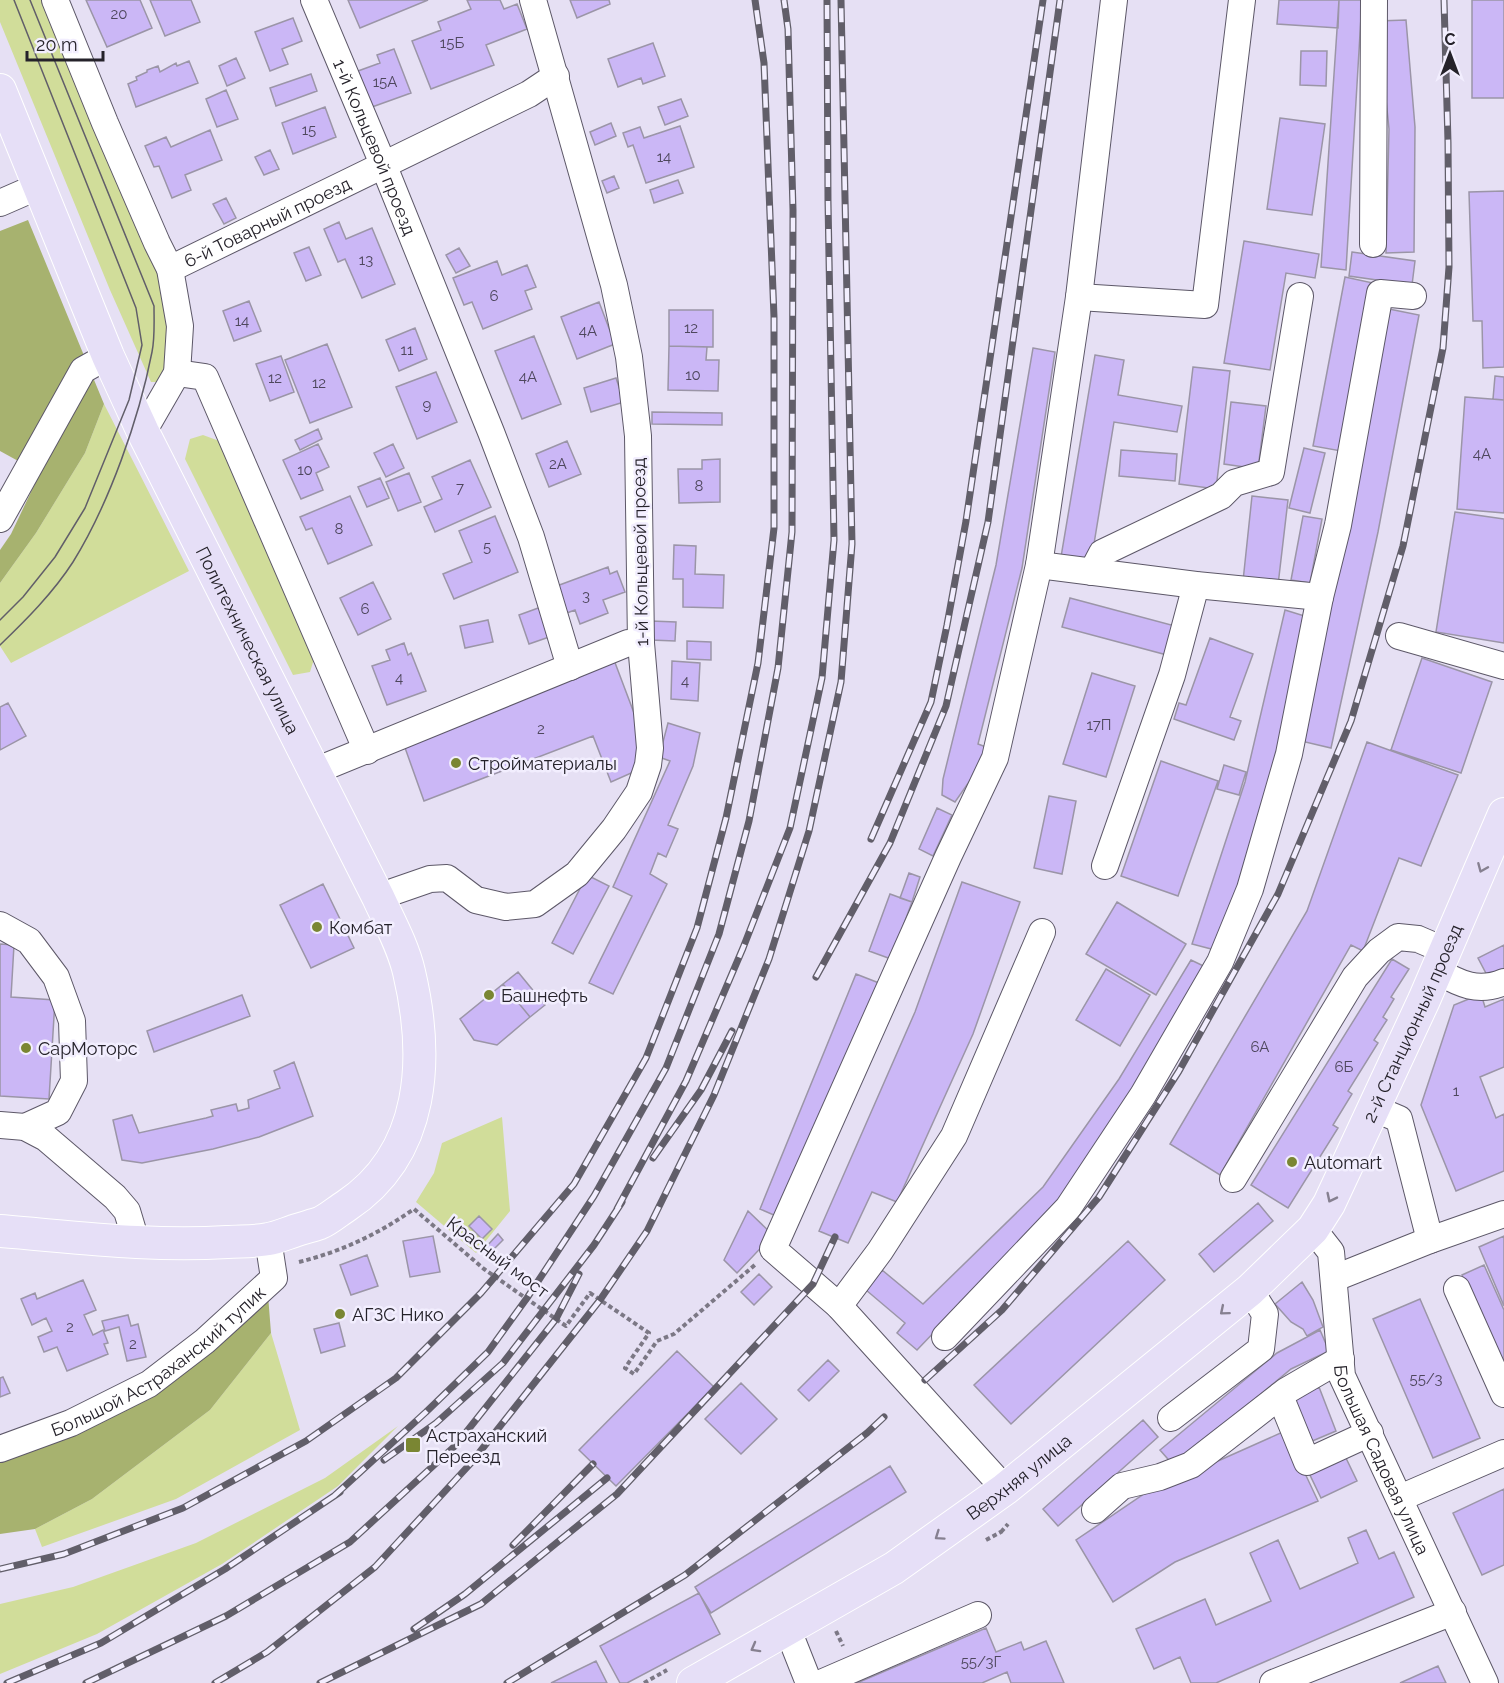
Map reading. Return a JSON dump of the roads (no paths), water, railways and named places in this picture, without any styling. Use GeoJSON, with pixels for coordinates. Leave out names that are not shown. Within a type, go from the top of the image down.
{"type":"FeatureCollection","features":[{"type":"Feature","properties":{"kind":"main road","name":"Политехническая улица"},"geometry":{"type":"LineString","coordinates":[[0,90],[108,356],[143,432],[378,897],[408,970],[418,1020],[420,1074],[415,1104],[406,1134],[389,1164],[365,1193],[322,1222],[268,1239],[201,1244],[0,1231]]}},
{"type":"Feature","properties":{"kind":"main road","name":"2-й Станционный проезд"},"geometry":{"type":"LineString","coordinates":[[1313,1228],[1329,1204],[1441,961],[1504,814]]}},
{"type":"Feature","properties":{"kind":"main road","name":"Верхняя улица"},"geometry":{"type":"LineString","coordinates":[[684,1674],[788,1630],[894,1568],[1005,1489],[1250,1290],[1313,1228]]}},
{"type":"Feature","properties":{"kind":"street"},"geometry":{"type":"LineString","coordinates":[[55,0],[147,221],[170,269],[180,326],[177,373],[143,432]]}},
{"type":"Feature","properties":{"kind":"street","name":"1-й Кольцевой проезд"},"geometry":{"type":"LineString","coordinates":[[314,0],[487,421],[527,527],[570,667]]}},
{"type":"Feature","properties":{"kind":"street","name":"1-й Кольцевой проезд"},"geometry":{"type":"LineString","coordinates":[[378,897],[430,879],[447,878],[476,900],[506,907],[535,904],[577,874],[614,829],[639,792],[648,765],[650,748],[641,643],[638,436],[629,357],[614,285],[556,76],[532,0]]}},
{"type":"Feature","properties":{"kind":"street"},"geometry":{"type":"LineString","coordinates":[[1005,1489],[839,1306],[773,1249],[943,867],[995,758],[1039,564],[1079,297],[1114,0]]}},
{"type":"Feature","properties":{"kind":"street"},"geometry":{"type":"LineString","coordinates":[[1079,297],[1205,305],[1242,0]]}},
{"type":"Feature","properties":{"kind":"street"},"geometry":{"type":"LineString","coordinates":[[1373,244],[1374,0]]}},
{"type":"Feature","properties":{"kind":"street","name":"6-й Товарный проезд"},"geometry":{"type":"LineString","coordinates":[[170,269],[529,94],[556,76]]}},
{"type":"Feature","properties":{"kind":"street"},"geometry":{"type":"LineString","coordinates":[[0,203],[39,186]]}},
{"type":"Feature","properties":{"kind":"street"},"geometry":{"type":"LineString","coordinates":[[945,1338],[1068,1208],[1143,1095],[1220,963],[1250,889],[1289,753],[1320,597],[1338,525],[1380,293],[1413,296]]}},
{"type":"Feature","properties":{"kind":"street"},"geometry":{"type":"LineString","coordinates":[[1092,572],[1102,554],[1221,496],[1234,483],[1271,472],[1300,296]]}},
{"type":"Feature","properties":{"kind":"street"},"geometry":{"type":"LineString","coordinates":[[0,519],[82,370],[108,356]]}},
{"type":"Feature","properties":{"kind":"street"},"geometry":{"type":"LineString","coordinates":[[177,373],[205,377],[367,751]]}},
{"type":"Feature","properties":{"kind":"street"},"geometry":{"type":"LineString","coordinates":[[1039,564],[1196,585],[1320,597]]}},
{"type":"Feature","properties":{"kind":"street"},"geometry":{"type":"LineString","coordinates":[[1105,866],[1172,675],[1196,585]]}},
{"type":"Feature","properties":{"kind":"street"},"geometry":{"type":"LineString","coordinates":[[1399,636],[1504,666]]}},
{"type":"Feature","properties":{"kind":"street"},"geometry":{"type":"LineString","coordinates":[[315,771],[628,643],[641,643]]}},
{"type":"Feature","properties":{"kind":"street"},"geometry":{"type":"LineString","coordinates":[[0,925],[29,941],[56,977],[72,1021],[74,1081],[58,1112],[25,1127]]}},
{"type":"Feature","properties":{"kind":"street"},"geometry":{"type":"LineString","coordinates":[[839,1306],[880,1251],[954,1136],[1042,932]]}},
{"type":"Feature","properties":{"kind":"street"},"geometry":{"type":"LineString","coordinates":[[1233,1179],[1355,977],[1379,951],[1398,937],[1418,939],[1461,984],[1489,988],[1504,982]]}},
{"type":"Feature","properties":{"kind":"street"},"geometry":{"type":"LineString","coordinates":[[1373,1108],[1399,1119],[1430,1240]]}},
{"type":"Feature","properties":{"kind":"street"},"geometry":{"type":"LineString","coordinates":[[0,1125],[25,1127],[46,1138],[115,1197],[127,1211],[136,1241]]}},
{"type":"Feature","properties":{"kind":"street"},"geometry":{"type":"LineString","coordinates":[[1335,1278],[1430,1240],[1504,1214]]}},
{"type":"Feature","properties":{"kind":"street","name":"Большая Садовая улица"},"geometry":{"type":"LineString","coordinates":[[1313,1228],[1331,1252],[1342,1376],[1485,1683]]}},
{"type":"Feature","properties":{"kind":"street","name":"Большой Астраханский тупик"},"geometry":{"type":"LineString","coordinates":[[0,1449],[71,1423],[149,1384],[205,1341],[274,1278],[268,1239]]}},
{"type":"Feature","properties":{"kind":"street"},"geometry":{"type":"LineString","coordinates":[[1457,1289],[1504,1394]]}},
{"type":"Feature","properties":{"kind":"street"},"geometry":{"type":"LineString","coordinates":[[1171,1418],[1262,1348],[1265,1314],[1250,1290]]}},
{"type":"Feature","properties":{"kind":"street"},"geometry":{"type":"LineString","coordinates":[[1095,1510],[1122,1486],[1160,1477],[1191,1465],[1280,1396],[1341,1359]]}},
{"type":"Feature","properties":{"kind":"street"},"geometry":{"type":"LineString","coordinates":[[1280,1396],[1307,1462],[1370,1433]]}},
{"type":"Feature","properties":{"kind":"street"},"geometry":{"type":"LineString","coordinates":[[1400,1498],[1504,1453]]}},
{"type":"Feature","properties":{"kind":"street"},"geometry":{"type":"LineString","coordinates":[[1273,1683],[1453,1612]]}},
{"type":"Feature","properties":{"kind":"street"},"geometry":{"type":"LineString","coordinates":[[821,1683],[978,1615]]}},
{"type":"Feature","properties":{"kind":"street"},"geometry":{"type":"LineString","coordinates":[[788,1630],[809,1683]]}},
{"type":"Feature","properties":{"kind":"tram line"},"geometry":{"type":"LineString","coordinates":[[0,620],[23,597],[55,557],[85,508],[129,400],[142,345],[136,308],[14,0]]}},
{"type":"Feature","properties":{"kind":"tram line"},"geometry":{"type":"LineString","coordinates":[[0,645],[57,585],[73,562],[99,514],[131,433],[146,378],[154,335],[154,306],[30,0]]}},
{"type":"Feature","properties":{"kind":"railway"},"geometry":{"type":"LineString","coordinates":[[0,1569],[64,1554],[183,1508],[306,1441],[396,1378],[481,1293],[574,1184],[646,1058],[697,928],[726,818],[758,663],[774,528],[774,317],[764,63],[755,0]]}},
{"type":"Feature","properties":{"kind":"railway"},"geometry":{"type":"LineString","coordinates":[[334,1496],[488,1352],[527,1298],[594,1196],[666,1068],[719,934],[749,821],[778,668],[792,532],[793,210],[788,29],[784,0]]}},
{"type":"Feature","properties":{"kind":"railway"},"geometry":{"type":"LineString","coordinates":[[617,1209],[686,1081],[743,948],[790,828],[822,678],[834,540],[827,0]]}},
{"type":"Feature","properties":{"kind":"railway"},"geometry":{"type":"LineString","coordinates":[[215,1683],[267,1652],[375,1567],[471,1463],[600,1300],[647,1231],[714,1095],[769,959],[809,831],[841,682],[852,544],[841,0]]}},
{"type":"Feature","properties":{"kind":"railway"},"geometry":{"type":"LineString","coordinates":[[871,839],[931,702],[947,625],[966,521],[1043,0]]}},
{"type":"Feature","properties":{"kind":"railway"},"geometry":{"type":"LineString","coordinates":[[816,977],[890,843],[946,706],[988,522],[1060,0]]}},
{"type":"Feature","properties":{"kind":"railway"},"geometry":{"type":"LineString","coordinates":[[925,1380],[1002,1310],[1099,1197],[1179,1071],[1278,894],[1351,721],[1403,546],[1443,348],[1449,267],[1444,0]]}},
{"type":"Feature","properties":{"kind":"railway"},"geometry":{"type":"LineString","coordinates":[[653,1158],[701,1090],[732,1031]]}},
{"type":"Feature","properties":{"kind":"railway"},"geometry":{"type":"LineString","coordinates":[[384,1460],[436,1423],[503,1363],[594,1245],[622,1202]]}},
{"type":"Feature","properties":{"kind":"railway"},"geometry":{"type":"LineString","coordinates":[[320,1683],[481,1604],[617,1494],[813,1284],[835,1237]]}},
{"type":"Feature","properties":{"kind":"railway"},"geometry":{"type":"LineString","coordinates":[[86,1683],[226,1616],[350,1542],[456,1445],[556,1319],[579,1274]]}},
{"type":"Feature","properties":{"kind":"railway"},"geometry":{"type":"LineString","coordinates":[[507,1683],[685,1575],[867,1433],[884,1417]]}},
{"type":"Feature","properties":{"kind":"railway"},"geometry":{"type":"LineString","coordinates":[[513,1545],[593,1464]]}},
{"type":"Feature","properties":{"kind":"railway"},"geometry":{"type":"LineString","coordinates":[[414,1629],[465,1594],[607,1478]]}},
{"type":"Feature","properties":{"kind":"railway"},"geometry":{"type":"LineString","coordinates":[[7,1683],[101,1643],[225,1569],[340,1492]]}},
{"type":"Feature","properties":{"kind":"place","name":"Стройматериалы"},"geometry":{"type":"Point","coordinates":[456,763]}},
{"type":"Feature","properties":{"kind":"place","name":"Комбат"},"geometry":{"type":"Point","coordinates":[317,927]}},
{"type":"Feature","properties":{"kind":"place","name":"Башнефть"},"geometry":{"type":"Point","coordinates":[489,995]}},
{"type":"Feature","properties":{"kind":"place","name":"СарМоторс"},"geometry":{"type":"Point","coordinates":[26,1048]}},
{"type":"Feature","properties":{"kind":"place","name":"Automart"},"geometry":{"type":"Point","coordinates":[1292,1162]}},
{"type":"Feature","properties":{"kind":"place","name":"АГЗС Нико"},"geometry":{"type":"Point","coordinates":[340,1314]}},
{"type":"Feature","properties":{"kind":"place","name":"Астраханский Переезд"},"geometry":{"type":"Point","coordinates":[413,1445]}}]}
